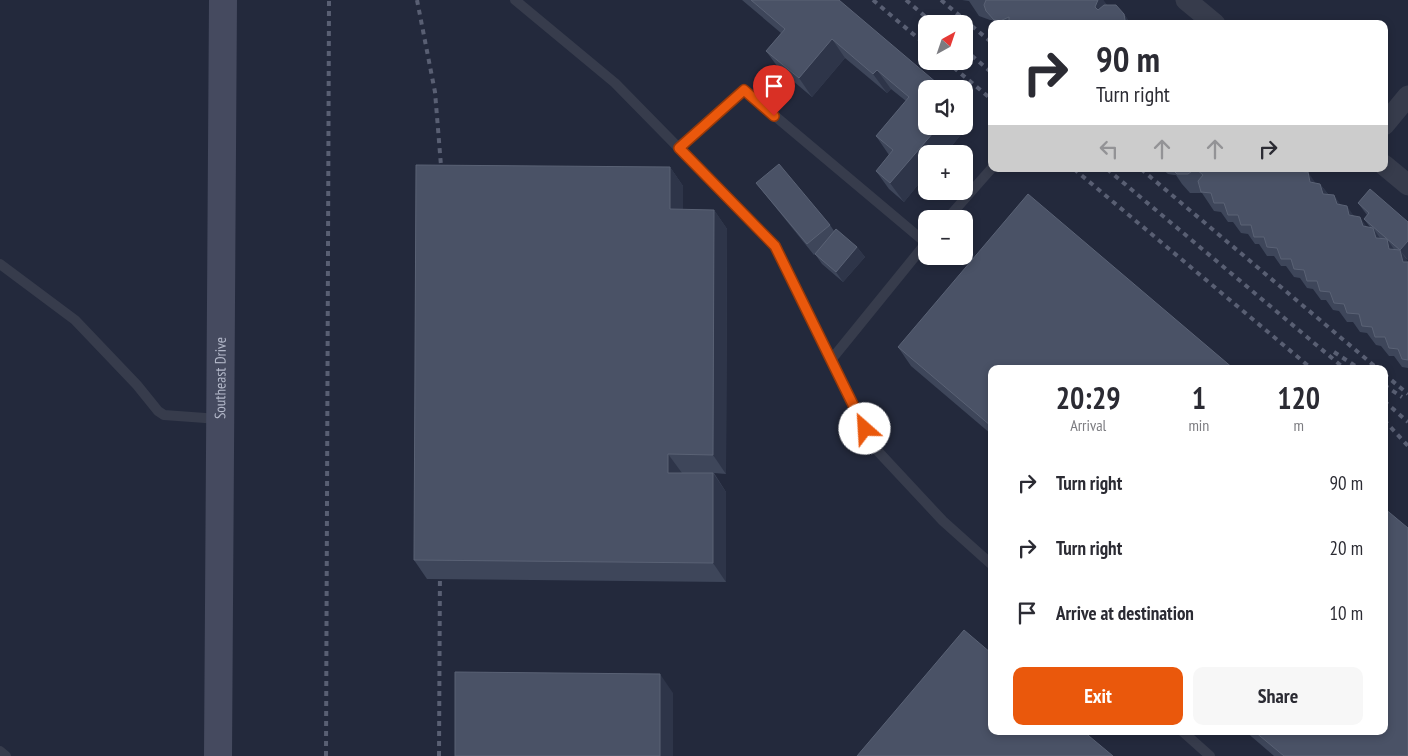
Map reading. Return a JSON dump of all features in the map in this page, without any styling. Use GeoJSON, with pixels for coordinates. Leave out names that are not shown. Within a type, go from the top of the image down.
{"type":"FeatureCollection","features":[{"type":"Feature","properties":{"kind":"main road","name":"Southeast Drive"},"geometry":{"type":"LineString","coordinates":[[218,756],[223,0]]}},
{"type":"Feature","properties":{"kind":"street"},"geometry":{"type":"LineString","coordinates":[[1186,0],[1210,20]]}},
{"type":"Feature","properties":{"kind":"street"},"geometry":{"type":"LineString","coordinates":[[1388,120],[1408,96]]}},
{"type":"Feature","properties":{"kind":"street"},"geometry":{"type":"LineString","coordinates":[[1388,168],[1408,185]]}},
{"type":"Feature","properties":{"kind":"lane"},"geometry":{"type":"LineString","coordinates":[[515,0],[615,82],[775,246],[873,446],[943,522],[988,561]]}},
{"type":"Feature","properties":{"kind":"lane"},"geometry":{"type":"LineString","coordinates":[[679,148],[744,90],[918,236]]}},
{"type":"Feature","properties":{"kind":"lane"},"geometry":{"type":"LineString","coordinates":[[955,210],[988,172]]}},
{"type":"Feature","properties":{"kind":"lane"},"geometry":{"type":"LineString","coordinates":[[831,360],[918,253]]}},
{"type":"Feature","properties":{"kind":"lane"},"geometry":{"type":"LineString","coordinates":[[0,264],[75,320],[158,411],[164,415],[220,419]]}},
{"type":"Feature","properties":{"kind":"lane"},"geometry":{"type":"LineString","coordinates":[[1186,735],[1210,756]]}},
{"type":"Feature","properties":{"kind":"lane"},"geometry":{"type":"LineString","coordinates":[[0,751],[6,756]]}},
{"type":"Feature","properties":{"kind":"building"},"geometry":{"type":"Polygon","coordinates":[[[751,0],[839,0],[918,67],[918,70],[922,70],[933,80],[918,80],[918,135],[931,135],[923,145],[918,145],[918,150],[890,183],[876,171],[893,150],[876,136],[909,97],[877,70],[873,74],[832,39],[799,78],[766,51],[785,29],[751,0]]]}},
{"type":"Feature","properties":{"kind":"building"},"geometry":{"type":"Polygon","coordinates":[[[986,0],[1098,0],[1095,7],[1098,10],[1104,5],[1116,5],[1124,14],[1125,20],[1009,20],[1009,17],[1002,20],[994,20],[986,11],[984,5],[986,0]]]}},
{"type":"Feature","properties":{"kind":"building"},"geometry":{"type":"Polygon","coordinates":[[[779,164],[830,225],[807,244],[756,183],[779,164]]]}},
{"type":"Feature","properties":{"kind":"building"},"geometry":{"type":"Polygon","coordinates":[[[416,165],[670,167],[670,209],[714,210],[713,455],[668,454],[668,473],[713,473],[713,563],[414,560],[416,165]]]}},
{"type":"Feature","properties":{"kind":"building"},"geometry":{"type":"Polygon","coordinates":[[[1175,172],[1191,172],[1188,174],[1177,174],[1175,172]]]}},
{"type":"Feature","properties":{"kind":"building"},"geometry":{"type":"Polygon","coordinates":[[[1200,172],[1308,172],[1310,182],[1320,184],[1323,194],[1334,195],[1337,204],[1347,206],[1349,215],[1360,217],[1363,226],[1373,228],[1376,238],[1387,239],[1389,249],[1400,250],[1403,262],[1408,262],[1408,360],[1402,359],[1398,349],[1389,348],[1385,337],[1375,337],[1372,327],[1362,326],[1359,314],[1347,313],[1344,304],[1334,303],[1330,292],[1320,291],[1317,281],[1307,281],[1304,270],[1294,269],[1291,259],[1281,259],[1277,248],[1267,247],[1264,237],[1254,237],[1251,225],[1241,225],[1238,215],[1228,215],[1224,203],[1214,203],[1211,193],[1201,192],[1198,181],[1203,175],[1200,172]]]}},
{"type":"Feature","properties":{"kind":"building"},"geometry":{"type":"Polygon","coordinates":[[[1370,189],[1408,222],[1408,241],[1400,250],[1364,219],[1369,213],[1358,203],[1370,189]]]}},
{"type":"Feature","properties":{"kind":"building"},"geometry":{"type":"Polygon","coordinates":[[[1028,194],[1229,365],[988,365],[988,423],[898,347],[968,265],[973,265],[973,259],[1028,194]]]}},
{"type":"Feature","properties":{"kind":"building"},"geometry":{"type":"Polygon","coordinates":[[[836,229],[857,247],[836,272],[815,254],[836,229]]]}},
{"type":"Feature","properties":{"kind":"building"},"geometry":{"type":"Polygon","coordinates":[[[1388,511],[1408,528],[1408,756],[1284,756],[1259,735],[1388,735],[1388,511]]]}},
{"type":"Feature","properties":{"kind":"building"},"geometry":{"type":"Polygon","coordinates":[[[964,630],[988,650],[988,735],[1088,735],[1113,756],[857,756],[964,630]]]}},
{"type":"Feature","properties":{"kind":"building"},"geometry":{"type":"Polygon","coordinates":[[[455,672],[660,674],[660,756],[455,756],[455,672]]]}},
{"type":"Feature","properties":{"kind":"railway"},"geometry":{"type":"LineString","coordinates":[[326,756],[329,0]]}},
{"type":"Feature","properties":{"kind":"railway"},"geometry":{"type":"LineString","coordinates":[[417,0],[435,92],[442,178]]}},
{"type":"Feature","properties":{"kind":"railway"},"geometry":{"type":"LineString","coordinates":[[873,0],[918,38]]}},
{"type":"Feature","properties":{"kind":"railway"},"geometry":{"type":"LineString","coordinates":[[906,0],[924,15]]}},
{"type":"Feature","properties":{"kind":"railway"},"geometry":{"type":"LineString","coordinates":[[941,0],[988,39]]}},
{"type":"Feature","properties":{"kind":"railway"},"geometry":{"type":"LineString","coordinates":[[973,57],[988,69]]}},
{"type":"Feature","properties":{"kind":"railway"},"geometry":{"type":"LineString","coordinates":[[957,70],[988,96]]}},
{"type":"Feature","properties":{"kind":"railway"},"geometry":{"type":"LineString","coordinates":[[1078,172],[1307,365]]}},
{"type":"Feature","properties":{"kind":"railway"},"geometry":{"type":"LineString","coordinates":[[1111,172],[1340,365]]}},
{"type":"Feature","properties":{"kind":"railway"},"geometry":{"type":"LineString","coordinates":[[1145,172],[1373,365]]}},
{"type":"Feature","properties":{"kind":"railway"},"geometry":{"type":"LineString","coordinates":[[1334,352],[1354,365]]}},
{"type":"Feature","properties":{"kind":"railway"},"geometry":{"type":"LineString","coordinates":[[1388,377],[1408,394]]}},
{"type":"Feature","properties":{"kind":"railway"},"geometry":{"type":"LineString","coordinates":[[1388,388],[1402,397]]}},
{"type":"Feature","properties":{"kind":"railway"},"geometry":{"type":"LineString","coordinates":[[1388,404],[1408,422]]}},
{"type":"Feature","properties":{"kind":"railway"},"geometry":{"type":"LineString","coordinates":[[1388,424],[1408,446]]}},
{"type":"Feature","properties":{"kind":"railway"},"geometry":{"type":"LineString","coordinates":[[439,756],[440,565]]}},
{"type":"Feature","properties":{"kind":"route"},"geometry":{"type":"LineString","coordinates":[[774,116],[744,90],[679,148],[775,246],[865,429]]}}]}
